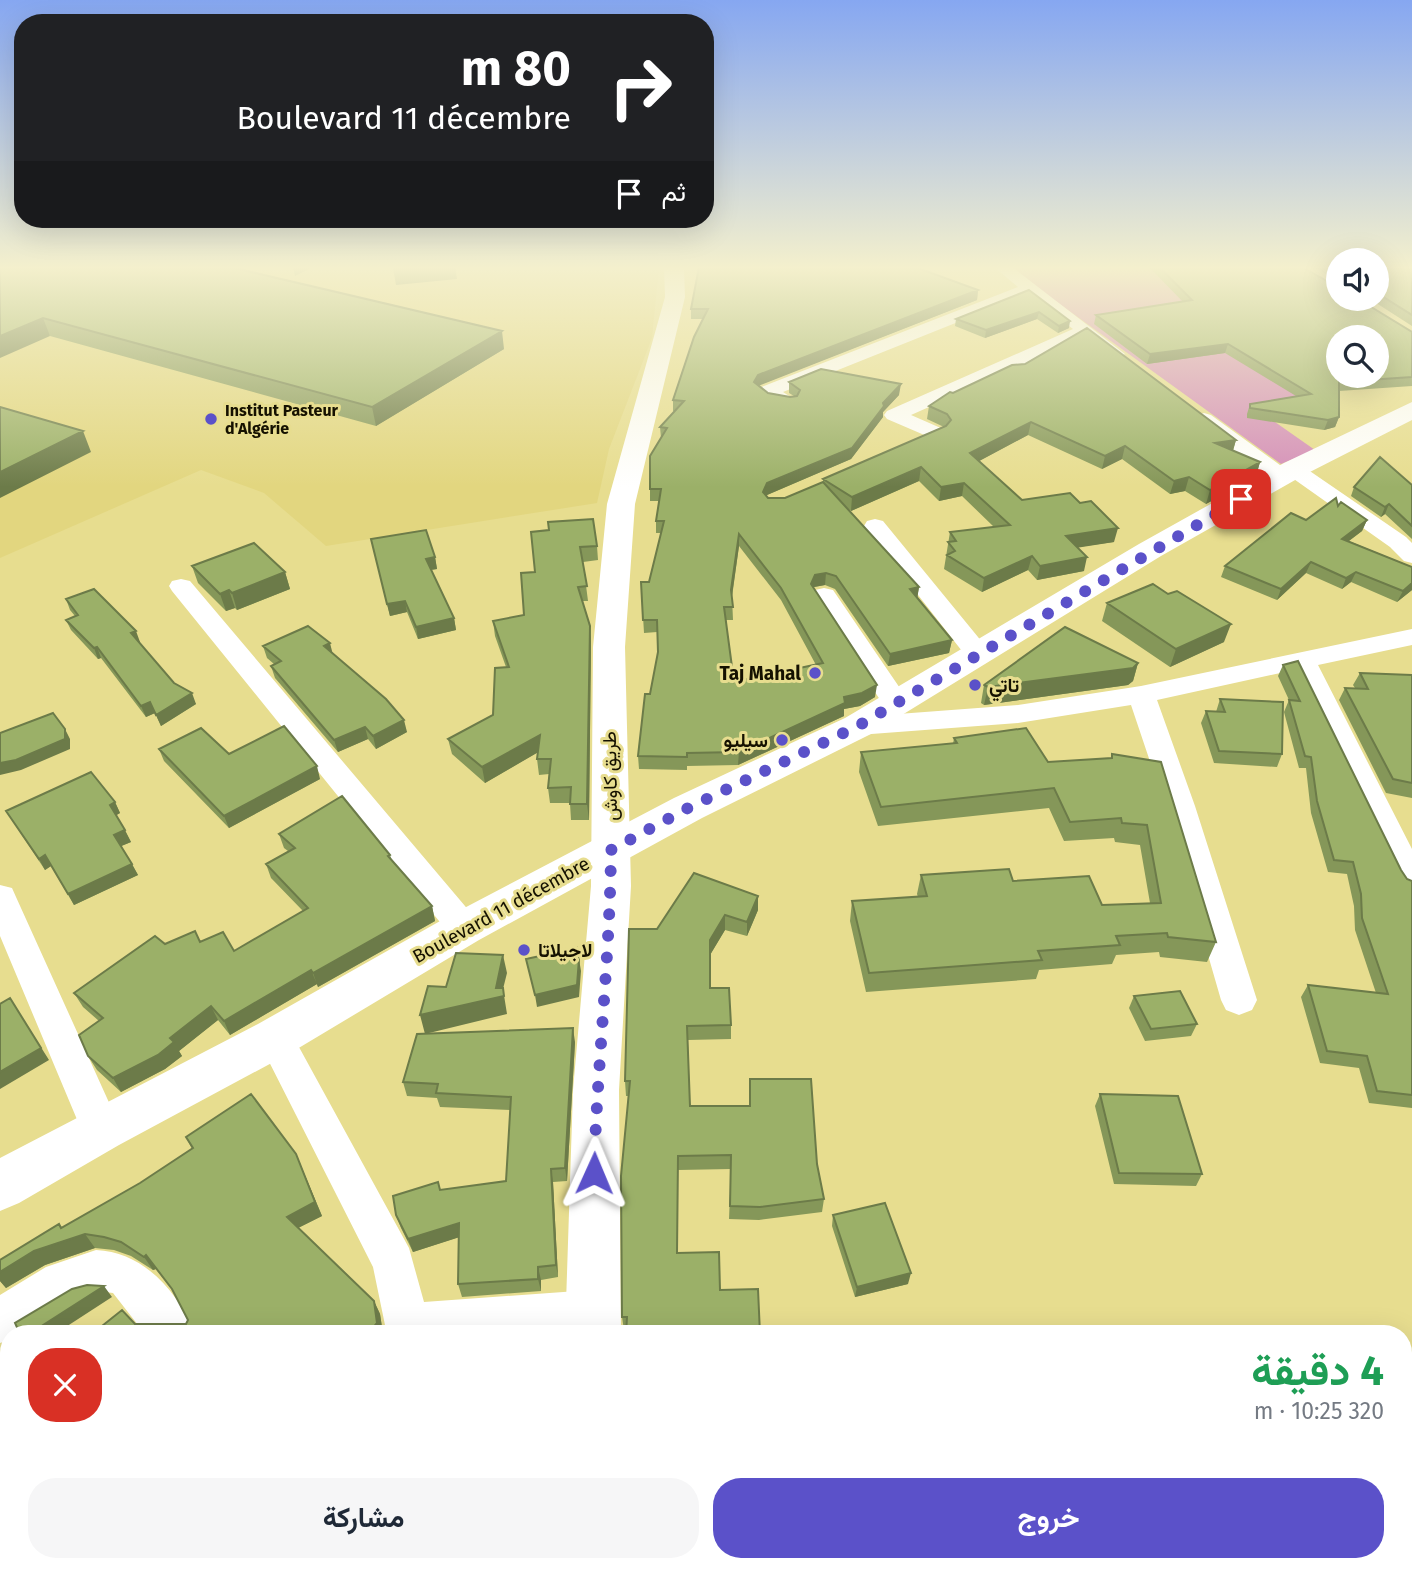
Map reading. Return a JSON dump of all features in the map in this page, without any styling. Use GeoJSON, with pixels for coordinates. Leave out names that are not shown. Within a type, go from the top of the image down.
{"type":"FeatureCollection","features":[{"type":"Feature","properties":{"kind":"main road","name":"Boulevard 11 décembre"},"geometry":{"type":"LineString","coordinates":[[0,1186],[101,1129],[275,1038],[464,928],[688,808],[858,726],[1288,472],[1412,410]]}},
{"type":"Feature","properties":{"kind":"street","name":"طريق كاوش"},"geometry":{"type":"LineString","coordinates":[[592,1323],[596,1090],[611,886],[608,648],[621,504],[664,340]]}},
{"type":"Feature","properties":{"kind":"street"},"geometry":{"type":"LineString","coordinates":[[787,401],[765,391],[895,340]]}},
{"type":"Feature","properties":{"kind":"street"},"geometry":{"type":"LineString","coordinates":[[911,444],[936,433],[895,417],[896,412],[1062,340]]}},
{"type":"Feature","properties":{"kind":"street"},"geometry":{"type":"LineString","coordinates":[[1097,340],[1128,363]]}},
{"type":"Feature","properties":{"kind":"street"},"geometry":{"type":"LineString","coordinates":[[1194,412],[1398,542],[1412,556]]}},
{"type":"Feature","properties":{"kind":"street"},"geometry":{"type":"LineString","coordinates":[[875,526],[978,654]]}},
{"type":"Feature","properties":{"kind":"street"},"geometry":{"type":"LineString","coordinates":[[181,586],[464,928]]}},
{"type":"Feature","properties":{"kind":"street"},"geometry":{"type":"LineString","coordinates":[[824,595],[896,703]]}},
{"type":"Feature","properties":{"kind":"street"},"geometry":{"type":"LineString","coordinates":[[858,726],[1018,714],[1141,695],[1412,637]]}},
{"type":"Feature","properties":{"kind":"street"},"geometry":{"type":"LineString","coordinates":[[1302,661],[1318,688],[1412,881]]}},
{"type":"Feature","properties":{"kind":"street"},"geometry":{"type":"LineString","coordinates":[[1141,695],[1180,806],[1239,1000]]}},
{"type":"Feature","properties":{"kind":"street"},"geometry":{"type":"LineString","coordinates":[[0,897],[101,1129]]}},
{"type":"Feature","properties":{"kind":"street"},"geometry":{"type":"LineString","coordinates":[[275,1038],[394,1263],[405,1325]]}},
{"type":"Feature","properties":{"kind":"street"},"geometry":{"type":"LineString","coordinates":[[0,1321],[66,1280],[92,1271],[113,1270],[130,1279],[166,1325]]}},
{"type":"Feature","properties":{"kind":"street"},"geometry":{"type":"LineString","coordinates":[[530,1325],[592,1323]]}},
{"type":"Feature","properties":{"kind":"shaded area","name":"Institut Pasteur d'Algérie"},"geometry":{"type":"Polygon","coordinates":[[[0,340],[651,340],[609,449],[597,503],[326,546],[264,493],[201,470],[0,558],[0,340]]]}},
{"type":"Feature","properties":{"kind":"shaded area"},"geometry":{"type":"Polygon","coordinates":[[[1110,340],[1312,340],[1326,373],[1326,388],[1332,388],[1336,397],[1258,410],[1315,450],[1281,464],[1110,340]]]}},
{"type":"Feature","properties":{"kind":"building"},"geometry":{"type":"Polygon","coordinates":[[[125,340],[486,340],[372,407],[125,340]]]}},
{"type":"Feature","properties":{"kind":"building"},"geometry":{"type":"Polygon","coordinates":[[[693,340],[848,340],[758,375],[754,382],[768,393],[797,396],[800,390],[789,382],[821,369],[901,384],[883,403],[884,406],[852,448],[767,483],[763,492],[768,498],[785,498],[823,482],[919,587],[910,589],[952,640],[890,654],[836,576],[826,573],[815,575],[811,584],[877,685],[862,693],[844,697],[845,703],[739,752],[687,753],[687,757],[638,756],[645,694],[650,694],[658,652],[657,620],[643,620],[641,582],[649,582],[664,521],[656,521],[661,489],[650,489],[650,456],[667,428],[660,427],[684,401],[673,400],[693,340]],[[739,534],[731,590],[733,607],[724,607],[734,682],[823,663],[781,588],[739,534]]]}},
{"type":"Feature","properties":{"kind":"building"},"geometry":{"type":"Polygon","coordinates":[[[1066,340],[1103,340],[1236,440],[1215,443],[1260,462],[1210,490],[1189,477],[1174,481],[1125,446],[1105,456],[1031,422],[970,453],[1022,500],[1070,493],[1080,503],[1091,501],[1118,528],[1066,536],[1087,557],[1040,566],[1032,556],[984,578],[947,555],[955,551],[948,542],[956,541],[950,532],[1010,525],[964,483],[941,487],[921,467],[852,497],[823,479],[946,426],[951,420],[947,414],[929,406],[950,392],[953,393],[1012,365],[1025,364],[1066,340]]]}},
{"type":"Feature","properties":{"kind":"building"},"geometry":{"type":"Polygon","coordinates":[[[1131,340],[1326,340],[1326,388],[1339,388],[1339,417],[1328,420],[1250,408],[1250,404],[1311,394],[1228,344],[1150,354],[1131,340]]]}},
{"type":"Feature","properties":{"kind":"building"},"geometry":{"type":"Polygon","coordinates":[[[1389,340],[1412,340],[1412,377],[1389,379],[1389,340]]]}},
{"type":"Feature","properties":{"kind":"building"},"geometry":{"type":"Polygon","coordinates":[[[0,407],[83,431],[0,472],[0,407]]]}},
{"type":"Feature","properties":{"kind":"building"},"geometry":{"type":"Polygon","coordinates":[[[1380,457],[1412,485],[1412,526],[1389,504],[1385,507],[1354,487],[1380,457]]]}},
{"type":"Feature","properties":{"kind":"building"},"geometry":{"type":"Polygon","coordinates":[[[1336,498],[1338,506],[1341,502],[1367,520],[1342,539],[1412,567],[1412,583],[1403,591],[1356,572],[1346,578],[1311,562],[1281,589],[1225,566],[1291,513],[1306,520],[1336,498]]]}},
{"type":"Feature","properties":{"kind":"building"},"geometry":{"type":"Polygon","coordinates":[[[593,519],[597,546],[580,547],[587,586],[578,587],[590,626],[587,804],[570,804],[571,787],[548,788],[551,759],[537,759],[540,735],[482,767],[448,739],[493,715],[495,668],[509,667],[493,621],[524,615],[521,573],[535,572],[531,532],[549,530],[548,522],[593,519]]]}},
{"type":"Feature","properties":{"kind":"building"},"geometry":{"type":"Polygon","coordinates":[[[426,530],[435,557],[426,559],[454,618],[416,627],[405,601],[387,604],[371,539],[426,530]]]}},
{"type":"Feature","properties":{"kind":"building"},"geometry":{"type":"Polygon","coordinates":[[[254,543],[285,572],[232,593],[229,590],[220,594],[192,566],[254,543]]]}},
{"type":"Feature","properties":{"kind":"building"},"geometry":{"type":"Polygon","coordinates":[[[1153,584],[1168,594],[1177,591],[1231,624],[1176,649],[1107,603],[1153,584]]]}},
{"type":"Feature","properties":{"kind":"building"},"geometry":{"type":"Polygon","coordinates":[[[94,589],[136,631],[131,633],[174,683],[192,693],[156,715],[150,702],[141,706],[97,647],[94,648],[66,620],[78,615],[66,599],[94,589]]]}},
{"type":"Feature","properties":{"kind":"building"},"geometry":{"type":"Polygon","coordinates":[[[308,626],[330,643],[324,646],[386,699],[404,720],[373,736],[365,727],[334,740],[271,666],[281,661],[263,646],[308,626]]]}},
{"type":"Feature","properties":{"kind":"building"},"geometry":{"type":"Polygon","coordinates":[[[1065,627],[1138,663],[1133,668],[988,687],[984,685],[1065,627]]]}},
{"type":"Feature","properties":{"kind":"building"},"geometry":{"type":"Polygon","coordinates":[[[1298,661],[1401,870],[1407,879],[1412,881],[1412,1095],[1377,1091],[1367,1056],[1327,1051],[1308,985],[1388,994],[1362,918],[1361,894],[1353,862],[1334,860],[1317,801],[1311,757],[1305,756],[1289,700],[1300,701],[1283,665],[1298,661]]]}},
{"type":"Feature","properties":{"kind":"building"},"geometry":{"type":"Polygon","coordinates":[[[1360,673],[1412,675],[1412,783],[1393,779],[1345,688],[1368,689],[1360,673]]]}},
{"type":"Feature","properties":{"kind":"building"},"geometry":{"type":"Polygon","coordinates":[[[1220,699],[1283,702],[1282,754],[1219,751],[1206,711],[1225,712],[1220,699]]]}},
{"type":"Feature","properties":{"kind":"building"},"geometry":{"type":"Polygon","coordinates":[[[53,713],[65,729],[65,739],[16,760],[0,763],[0,733],[53,713]]]}},
{"type":"Feature","properties":{"kind":"building"},"geometry":{"type":"Polygon","coordinates":[[[284,726],[317,766],[224,816],[159,749],[201,728],[229,754],[284,726]]]}},
{"type":"Feature","properties":{"kind":"building"},"geometry":{"type":"Polygon","coordinates":[[[1026,728],[1048,762],[1112,758],[1112,754],[1161,762],[1216,942],[1168,937],[1167,933],[1116,936],[1120,945],[1038,951],[1042,960],[869,973],[852,901],[927,896],[921,875],[1009,869],[1013,881],[1089,876],[1102,905],[1161,903],[1147,825],[1122,823],[1121,818],[1070,822],[1054,788],[881,807],[861,752],[957,743],[954,738],[1026,728]]]}},
{"type":"Feature","properties":{"kind":"building"},"geometry":{"type":"Polygon","coordinates":[[[91,772],[115,802],[110,805],[125,830],[114,835],[132,864],[68,894],[45,855],[39,859],[6,811],[91,772]]]}},
{"type":"Feature","properties":{"kind":"building"},"geometry":{"type":"Polygon","coordinates":[[[342,796],[390,855],[388,856],[432,906],[313,973],[311,970],[224,1021],[211,1006],[170,1038],[174,1042],[158,1055],[113,1078],[88,1056],[79,1035],[103,1018],[74,993],[155,936],[165,944],[195,931],[200,942],[223,932],[234,951],[308,908],[266,864],[295,848],[279,834],[342,796]]]}},
{"type":"Feature","properties":{"kind":"building"},"geometry":{"type":"Polygon","coordinates":[[[694,873],[758,896],[747,922],[725,915],[710,940],[710,988],[729,988],[731,1025],[687,1026],[690,1106],[750,1106],[750,1079],[811,1079],[817,1164],[824,1199],[760,1207],[730,1206],[731,1155],[678,1156],[677,1253],[719,1252],[720,1290],[758,1289],[760,1325],[627,1325],[627,1317],[622,1317],[621,1176],[630,1081],[625,1081],[629,929],[657,929],[694,873]]]}},
{"type":"Feature","properties":{"kind":"building"},"geometry":{"type":"Polygon","coordinates":[[[577,948],[577,985],[535,995],[526,959],[577,948]]]}},
{"type":"Feature","properties":{"kind":"building"},"geometry":{"type":"Polygon","coordinates":[[[456,953],[503,955],[496,988],[503,988],[504,996],[420,1015],[428,986],[446,987],[456,953]]]}},
{"type":"Feature","properties":{"kind":"building"},"geometry":{"type":"Polygon","coordinates":[[[1180,991],[1197,1024],[1151,1029],[1134,996],[1180,991]]]}},
{"type":"Feature","properties":{"kind":"building"},"geometry":{"type":"Polygon","coordinates":[[[10,998],[41,1048],[0,1072],[0,1004],[10,998]]]}},
{"type":"Feature","properties":{"kind":"building"},"geometry":{"type":"Polygon","coordinates":[[[573,1028],[565,1168],[551,1169],[556,1265],[538,1267],[538,1279],[458,1284],[459,1223],[408,1239],[396,1215],[393,1196],[438,1182],[440,1190],[506,1181],[511,1097],[436,1093],[438,1084],[403,1082],[417,1034],[573,1028]]]}},
{"type":"Feature","properties":{"kind":"building"},"geometry":{"type":"Polygon","coordinates":[[[251,1094],[296,1154],[315,1202],[287,1217],[374,1301],[375,1325],[103,1325],[122,1310],[135,1324],[186,1324],[188,1320],[172,1289],[146,1255],[144,1257],[121,1242],[85,1234],[34,1251],[0,1272],[0,1260],[59,1224],[61,1228],[140,1183],[193,1148],[186,1137],[251,1094]]]}},
{"type":"Feature","properties":{"kind":"building"},"geometry":{"type":"Polygon","coordinates":[[[1100,1094],[1178,1096],[1202,1174],[1119,1173],[1100,1094]]]}},
{"type":"Feature","properties":{"kind":"building"},"geometry":{"type":"Polygon","coordinates":[[[885,1203],[911,1273],[857,1287],[833,1215],[885,1203]]]}},
{"type":"Feature","properties":{"kind":"building"},"geometry":{"type":"Polygon","coordinates":[[[87,1285],[104,1286],[43,1325],[16,1325],[15,1323],[72,1289],[87,1285]]]}},
{"type":"Feature","properties":{"kind":"place","name":"Institut Pasteur d'Algérie"},"geometry":{"type":"Point","coordinates":[211,419]}},
{"type":"Feature","properties":{"kind":"place","name":"Taj Mahal"},"geometry":{"type":"Point","coordinates":[815,673]}},
{"type":"Feature","properties":{"kind":"place","name":"تاتي"},"geometry":{"type":"Point","coordinates":[975,685]}},
{"type":"Feature","properties":{"kind":"place","name":"سيليو"},"geometry":{"type":"Point","coordinates":[782,740]}},
{"type":"Feature","properties":{"kind":"place","name":"لاجيلاتا"},"geometry":{"type":"Point","coordinates":[524,950]}},
{"type":"Feature","properties":{"kind":"route"},"geometry":{"type":"LineString","coordinates":[[594,1173],[596,1090],[611,886],[611,850],[688,808],[858,726],[1150,550],[1241,499]]}}]}
